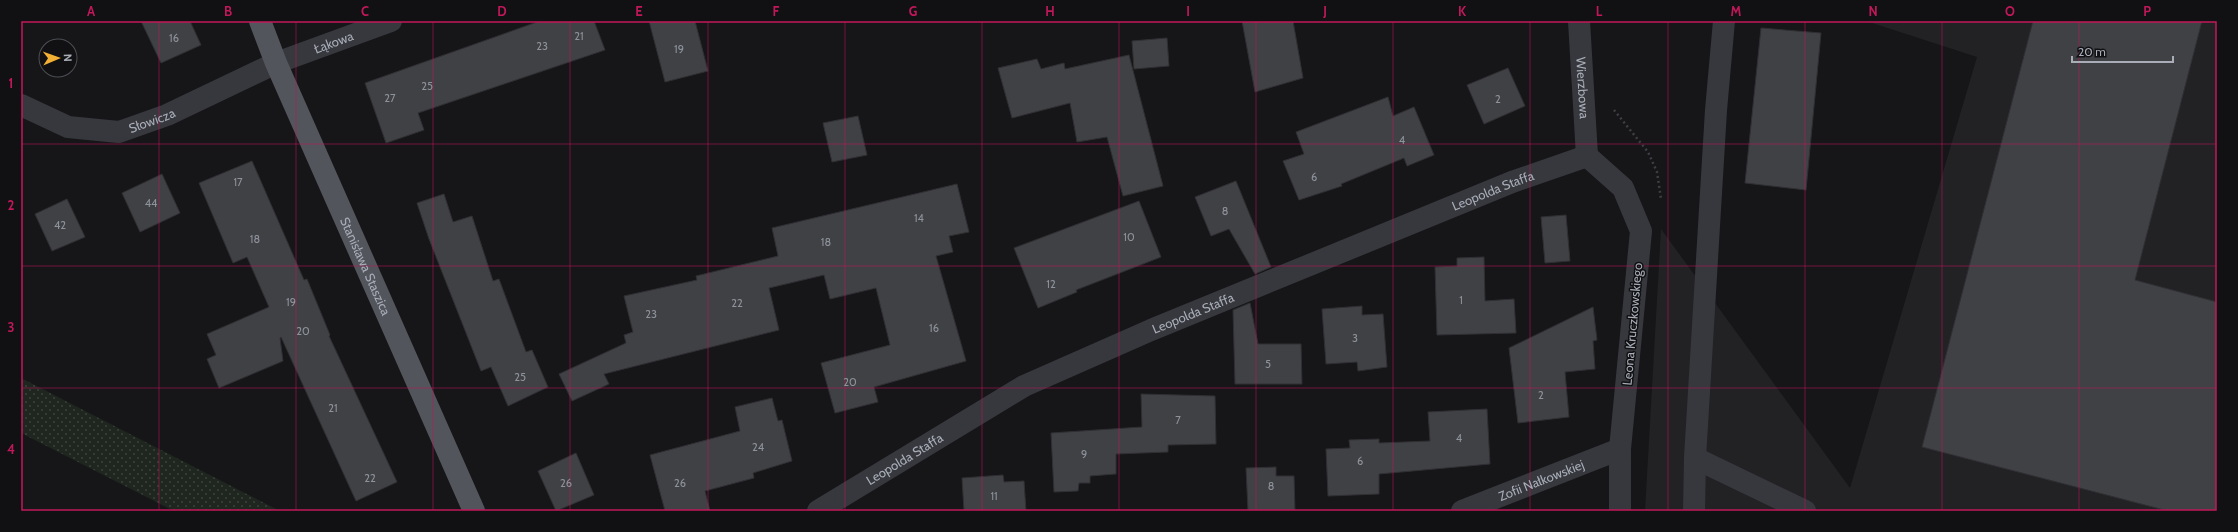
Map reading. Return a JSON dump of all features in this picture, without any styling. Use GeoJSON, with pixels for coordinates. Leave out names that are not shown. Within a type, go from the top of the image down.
{"type":"FeatureCollection","features":[{"type":"Feature","properties":{"kind":"main road","name":"Stanisława Staszica"},"geometry":{"type":"LineString","coordinates":[[260,21],[276,63],[474,511]]}},
{"type":"Feature","properties":{"kind":"street","name":"Łąkowa"},"geometry":{"type":"LineString","coordinates":[[276,63],[390,21]]}},
{"type":"Feature","properties":{"kind":"street","name":"Wierzbowa"},"geometry":{"type":"LineString","coordinates":[[1579,21],[1587,156]]}},
{"type":"Feature","properties":{"kind":"street"},"geometry":{"type":"LineString","coordinates":[[1694,511],[1695,458],[1716,110],[1724,21]]}},
{"type":"Feature","properties":{"kind":"street","name":"Słowicza"},"geometry":{"type":"LineString","coordinates":[[21,105],[68,127],[119,132],[168,115],[276,63]]}},
{"type":"Feature","properties":{"kind":"street","name":"Leona Kruczkowskiego"},"geometry":{"type":"LineString","coordinates":[[1587,156],[1623,188],[1641,231],[1620,449],[1620,511]]}},
{"type":"Feature","properties":{"kind":"street","name":"Leopolda Staffa"},"geometry":{"type":"LineString","coordinates":[[818,511],[1024,386],[1173,320],[1512,182],[1587,156]]}},
{"type":"Feature","properties":{"kind":"street","name":"Zofii Nałkowskiej"},"geometry":{"type":"LineString","coordinates":[[1462,511],[1620,449]]}},
{"type":"Feature","properties":{"kind":"street"},"geometry":{"type":"LineString","coordinates":[[1695,458],[1805,511]]}},
{"type":"Feature","properties":{"kind":"shaded area"},"geometry":{"type":"Polygon","coordinates":[[[1866,21],[2217,21],[2217,511],[1645,511],[1661,229],[1850,488],[1977,57],[1866,21]]]}},
{"type":"Feature","properties":{"kind":"shaded area"},"geometry":{"type":"Polygon","coordinates":[[[21,378],[280,511],[174,511],[21,433],[21,378]]]}},
{"type":"Feature","properties":{"kind":"building"},"geometry":{"type":"Polygon","coordinates":[[[141,21],[190,21],[201,45],[161,63],[141,21]]]}},
{"type":"Feature","properties":{"kind":"building"},"geometry":{"type":"Polygon","coordinates":[[[540,21],[594,21],[605,50],[418,113],[424,130],[386,143],[365,83],[540,21]]]}},
{"type":"Feature","properties":{"kind":"building"},"geometry":{"type":"Polygon","coordinates":[[[649,21],[695,21],[708,71],[665,82],[649,21]]]}},
{"type":"Feature","properties":{"kind":"building"},"geometry":{"type":"Polygon","coordinates":[[[1242,21],[1293,21],[1303,78],[1255,92],[1242,21]]]}},
{"type":"Feature","properties":{"kind":"building"},"geometry":{"type":"Polygon","coordinates":[[[2033,21],[2202,21],[2135,280],[2217,302],[2217,511],[2168,511],[1922,447],[2033,21]]]}},
{"type":"Feature","properties":{"kind":"building"},"geometry":{"type":"Polygon","coordinates":[[[1761,28],[1821,33],[1806,190],[1745,183],[1761,28]]]}},
{"type":"Feature","properties":{"kind":"building"},"geometry":{"type":"Polygon","coordinates":[[[1167,38],[1169,66],[1134,69],[1132,41],[1167,38]]]}},
{"type":"Feature","properties":{"kind":"building"},"geometry":{"type":"Polygon","coordinates":[[[1129,55],[1163,186],[1123,196],[1107,137],[1077,142],[1070,103],[1012,118],[998,68],[1037,59],[1041,69],[1064,63],[1065,69],[1129,55]]]}},
{"type":"Feature","properties":{"kind":"building"},"geometry":{"type":"Polygon","coordinates":[[[1508,68],[1525,106],[1484,124],[1467,85],[1508,68]]]}},
{"type":"Feature","properties":{"kind":"building"},"geometry":{"type":"Polygon","coordinates":[[[1388,97],[1393,116],[1414,107],[1434,155],[1407,166],[1404,158],[1341,184],[1342,186],[1299,200],[1283,161],[1304,154],[1296,132],[1388,97]]]}},
{"type":"Feature","properties":{"kind":"building"},"geometry":{"type":"Polygon","coordinates":[[[858,116],[867,155],[832,162],[823,123],[858,116]]]}},
{"type":"Feature","properties":{"kind":"building"},"geometry":{"type":"Polygon","coordinates":[[[252,161],[304,280],[307,279],[330,335],[329,336],[397,482],[356,501],[281,337],[283,361],[219,388],[207,359],[216,355],[207,334],[269,307],[247,257],[233,263],[199,183],[252,161]]]}},
{"type":"Feature","properties":{"kind":"building"},"geometry":{"type":"Polygon","coordinates":[[[162,174],[180,213],[140,232],[122,193],[162,174]]]}},
{"type":"Feature","properties":{"kind":"building"},"geometry":{"type":"Polygon","coordinates":[[[1236,181],[1271,267],[1255,274],[1229,229],[1211,236],[1195,197],[1236,181]]]}},
{"type":"Feature","properties":{"kind":"building"},"geometry":{"type":"Polygon","coordinates":[[[957,184],[969,232],[949,236],[953,252],[936,256],[966,361],[874,387],[878,402],[835,413],[821,363],[890,345],[876,288],[830,299],[824,275],[769,288],[779,330],[604,374],[609,384],[572,401],[559,374],[626,343],[624,335],[633,332],[624,296],[697,280],[696,276],[778,256],[772,228],[957,184]]]}},
{"type":"Feature","properties":{"kind":"building"},"geometry":{"type":"Polygon","coordinates":[[[444,194],[453,222],[472,216],[493,281],[499,279],[526,352],[532,350],[548,387],[508,406],[491,367],[481,371],[429,239],[417,203],[444,194]]]}},
{"type":"Feature","properties":{"kind":"building"},"geometry":{"type":"Polygon","coordinates":[[[67,199],[85,237],[52,251],[35,214],[67,199]]]}},
{"type":"Feature","properties":{"kind":"building"},"geometry":{"type":"Polygon","coordinates":[[[1139,201],[1161,257],[1076,290],[1077,292],[1038,308],[1014,248],[1139,201]]]}},
{"type":"Feature","properties":{"kind":"building"},"geometry":{"type":"Polygon","coordinates":[[[1566,215],[1570,261],[1545,263],[1541,217],[1566,215]]]}},
{"type":"Feature","properties":{"kind":"building"},"geometry":{"type":"Polygon","coordinates":[[[1484,257],[1485,301],[1514,299],[1516,333],[1437,335],[1435,267],[1457,266],[1457,258],[1484,257]]]}},
{"type":"Feature","properties":{"kind":"building"},"geometry":{"type":"Polygon","coordinates":[[[1250,303],[1258,344],[1301,344],[1302,384],[1235,384],[1233,310],[1250,303]]]}},
{"type":"Feature","properties":{"kind":"building"},"geometry":{"type":"Polygon","coordinates":[[[1362,306],[1362,315],[1383,314],[1387,367],[1358,371],[1357,362],[1326,364],[1322,309],[1362,306]]]}},
{"type":"Feature","properties":{"kind":"building"},"geometry":{"type":"Polygon","coordinates":[[[1593,307],[1597,340],[1593,341],[1595,369],[1565,372],[1569,417],[1518,423],[1509,348],[1593,307]]]}},
{"type":"Feature","properties":{"kind":"building"},"geometry":{"type":"Polygon","coordinates":[[[1141,394],[1215,396],[1216,444],[1168,445],[1168,452],[1116,454],[1116,474],[1090,476],[1090,483],[1079,483],[1078,491],[1054,492],[1051,433],[1142,427],[1141,394]]]}},
{"type":"Feature","properties":{"kind":"building"},"geometry":{"type":"Polygon","coordinates":[[[772,398],[778,421],[782,420],[792,461],[753,473],[754,478],[705,491],[710,511],[665,511],[650,455],[740,431],[735,407],[772,398]]]}},
{"type":"Feature","properties":{"kind":"building"},"geometry":{"type":"Polygon","coordinates":[[[1487,409],[1490,464],[1379,474],[1379,494],[1328,496],[1326,449],[1350,448],[1349,440],[1379,439],[1379,443],[1430,441],[1428,412],[1487,409]]]}},
{"type":"Feature","properties":{"kind":"building"},"geometry":{"type":"Polygon","coordinates":[[[576,453],[594,495],[556,511],[538,471],[576,453]]]}},
{"type":"Feature","properties":{"kind":"building"},"geometry":{"type":"Polygon","coordinates":[[[1276,467],[1276,476],[1294,476],[1295,511],[1248,511],[1246,468],[1276,467]]]}},
{"type":"Feature","properties":{"kind":"building"},"geometry":{"type":"Polygon","coordinates":[[[1003,475],[1004,482],[1024,481],[1026,511],[964,511],[962,478],[1003,475]]]}}]}
